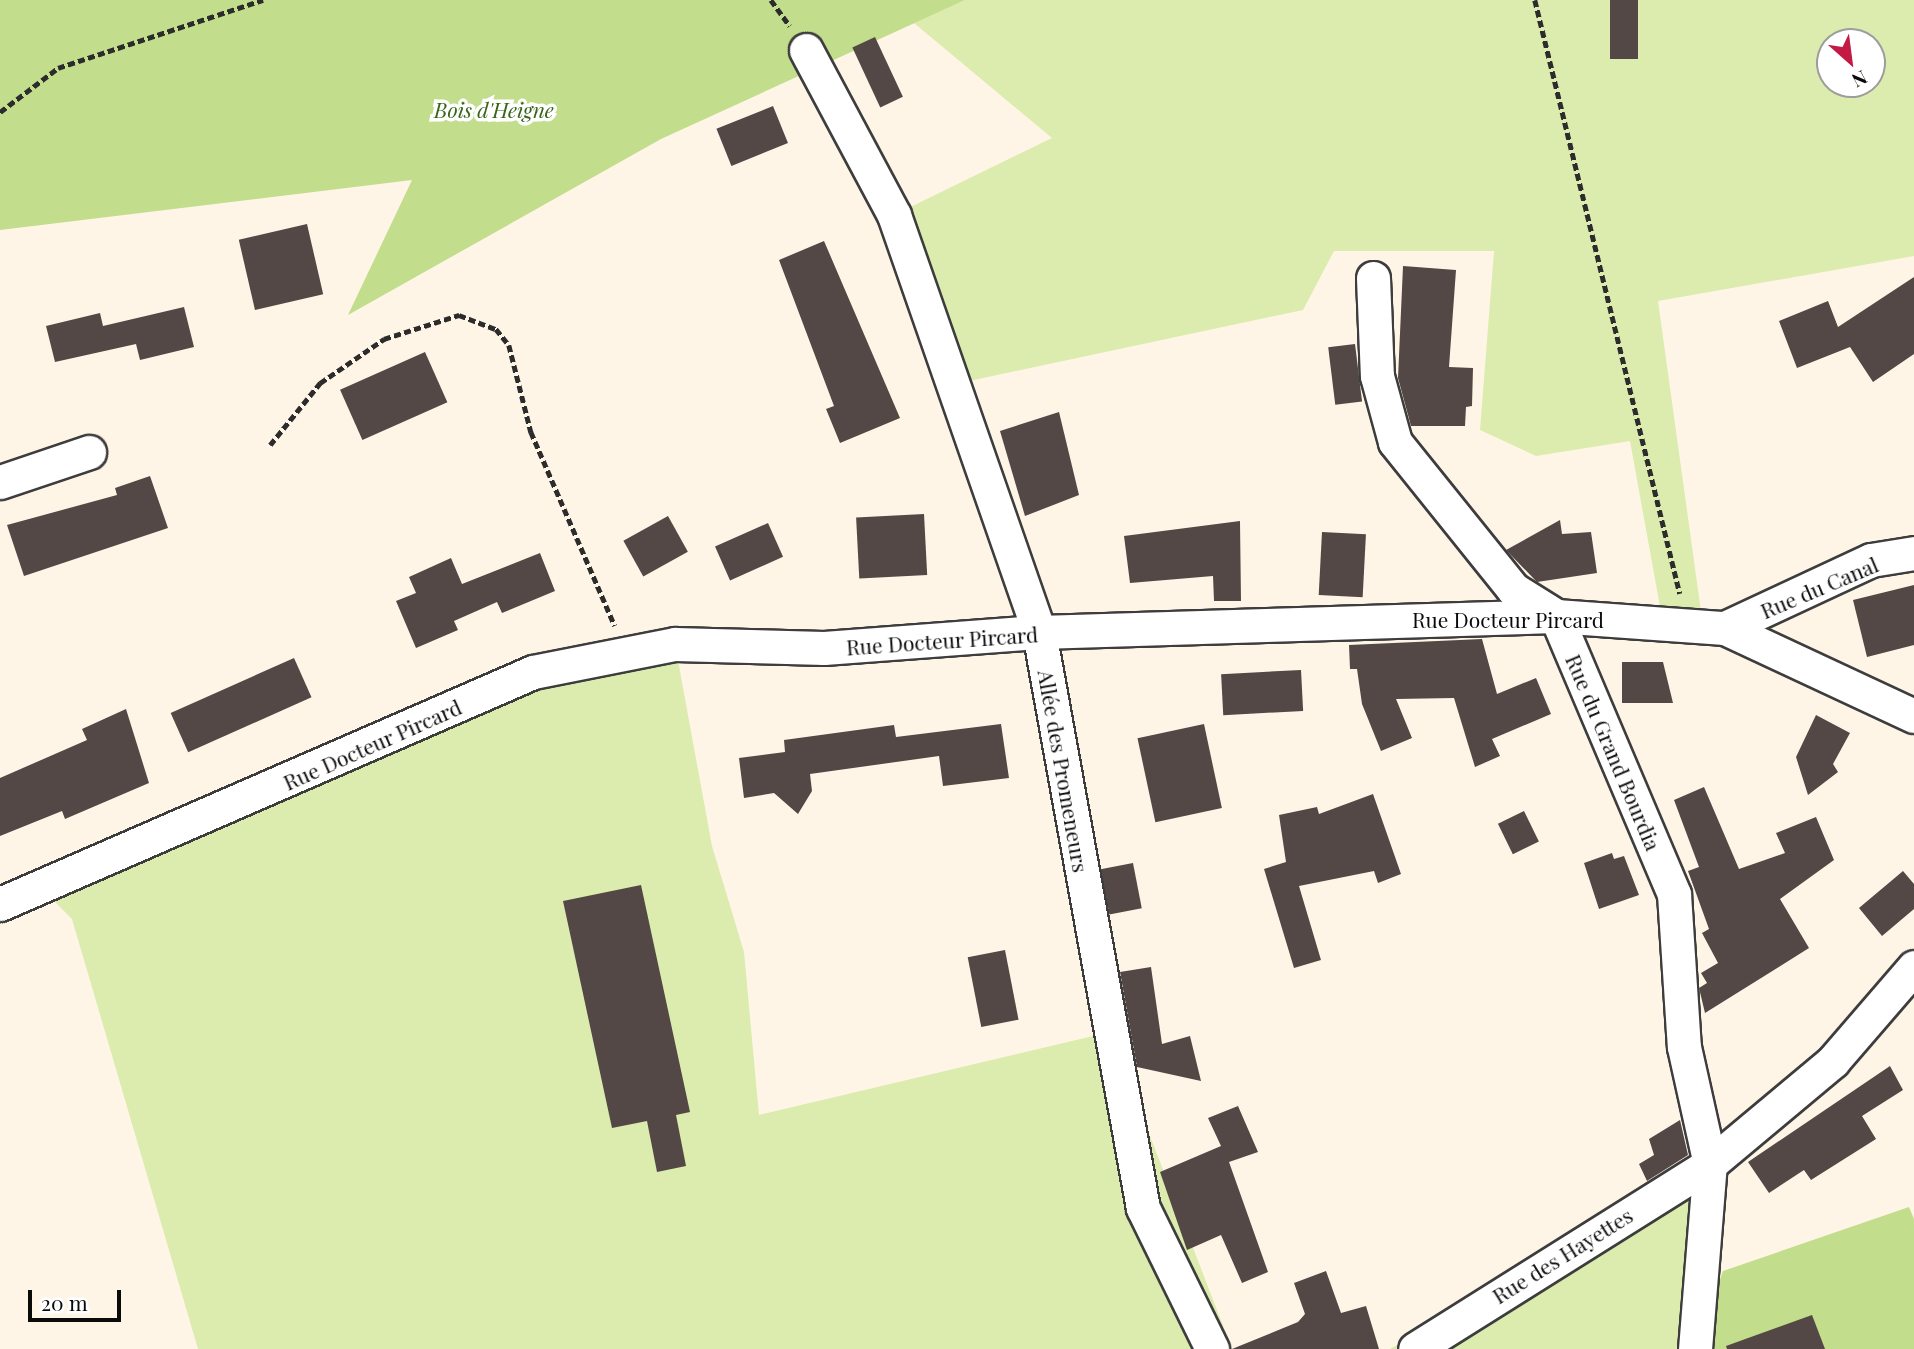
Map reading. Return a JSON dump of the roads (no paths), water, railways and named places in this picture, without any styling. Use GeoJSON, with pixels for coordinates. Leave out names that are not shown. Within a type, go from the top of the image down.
{"type":"FeatureCollection","features":[{"type":"Feature","properties":{"kind":"street","name":"Allée des Promeneurs"},"geometry":{"type":"LineString","coordinates":[[806,50],[894,215],[1039,632],[1143,1208],[1212,1349]]}},
{"type":"Feature","properties":{"kind":"street"},"geometry":{"type":"LineString","coordinates":[[1373,278],[1377,376],[1395,442],[1513,589],[1556,616]]}},
{"type":"Feature","properties":{"kind":"street"},"geometry":{"type":"LineString","coordinates":[[0,482],[89,452]]}},
{"type":"Feature","properties":{"kind":"street","name":"Rue du Canal"},"geometry":{"type":"LineString","coordinates":[[1725,628],[1871,560],[1914,553]]}},
{"type":"Feature","properties":{"kind":"street","name":"Rue Docteur Pircard"},"geometry":{"type":"LineString","coordinates":[[0,904],[534,672],[675,644],[824,648],[1039,632],[1556,616],[1725,628],[1914,716]]}},
{"type":"Feature","properties":{"kind":"street","name":"Rue du Grand Bourdia"},"geometry":{"type":"LineString","coordinates":[[1556,616],[1674,894],[1684,1046],[1710,1164],[1695,1349]]}},
{"type":"Feature","properties":{"kind":"street","name":"Rue des Hayettes"},"geometry":{"type":"LineString","coordinates":[[1415,1349],[1710,1164],[1833,1062],[1914,967]]}},
{"type":"Feature","properties":{"kind":"park label","name":"Bois d'Heigne"},"geometry":{"type":"Point","coordinates":[494,109]}}]}
